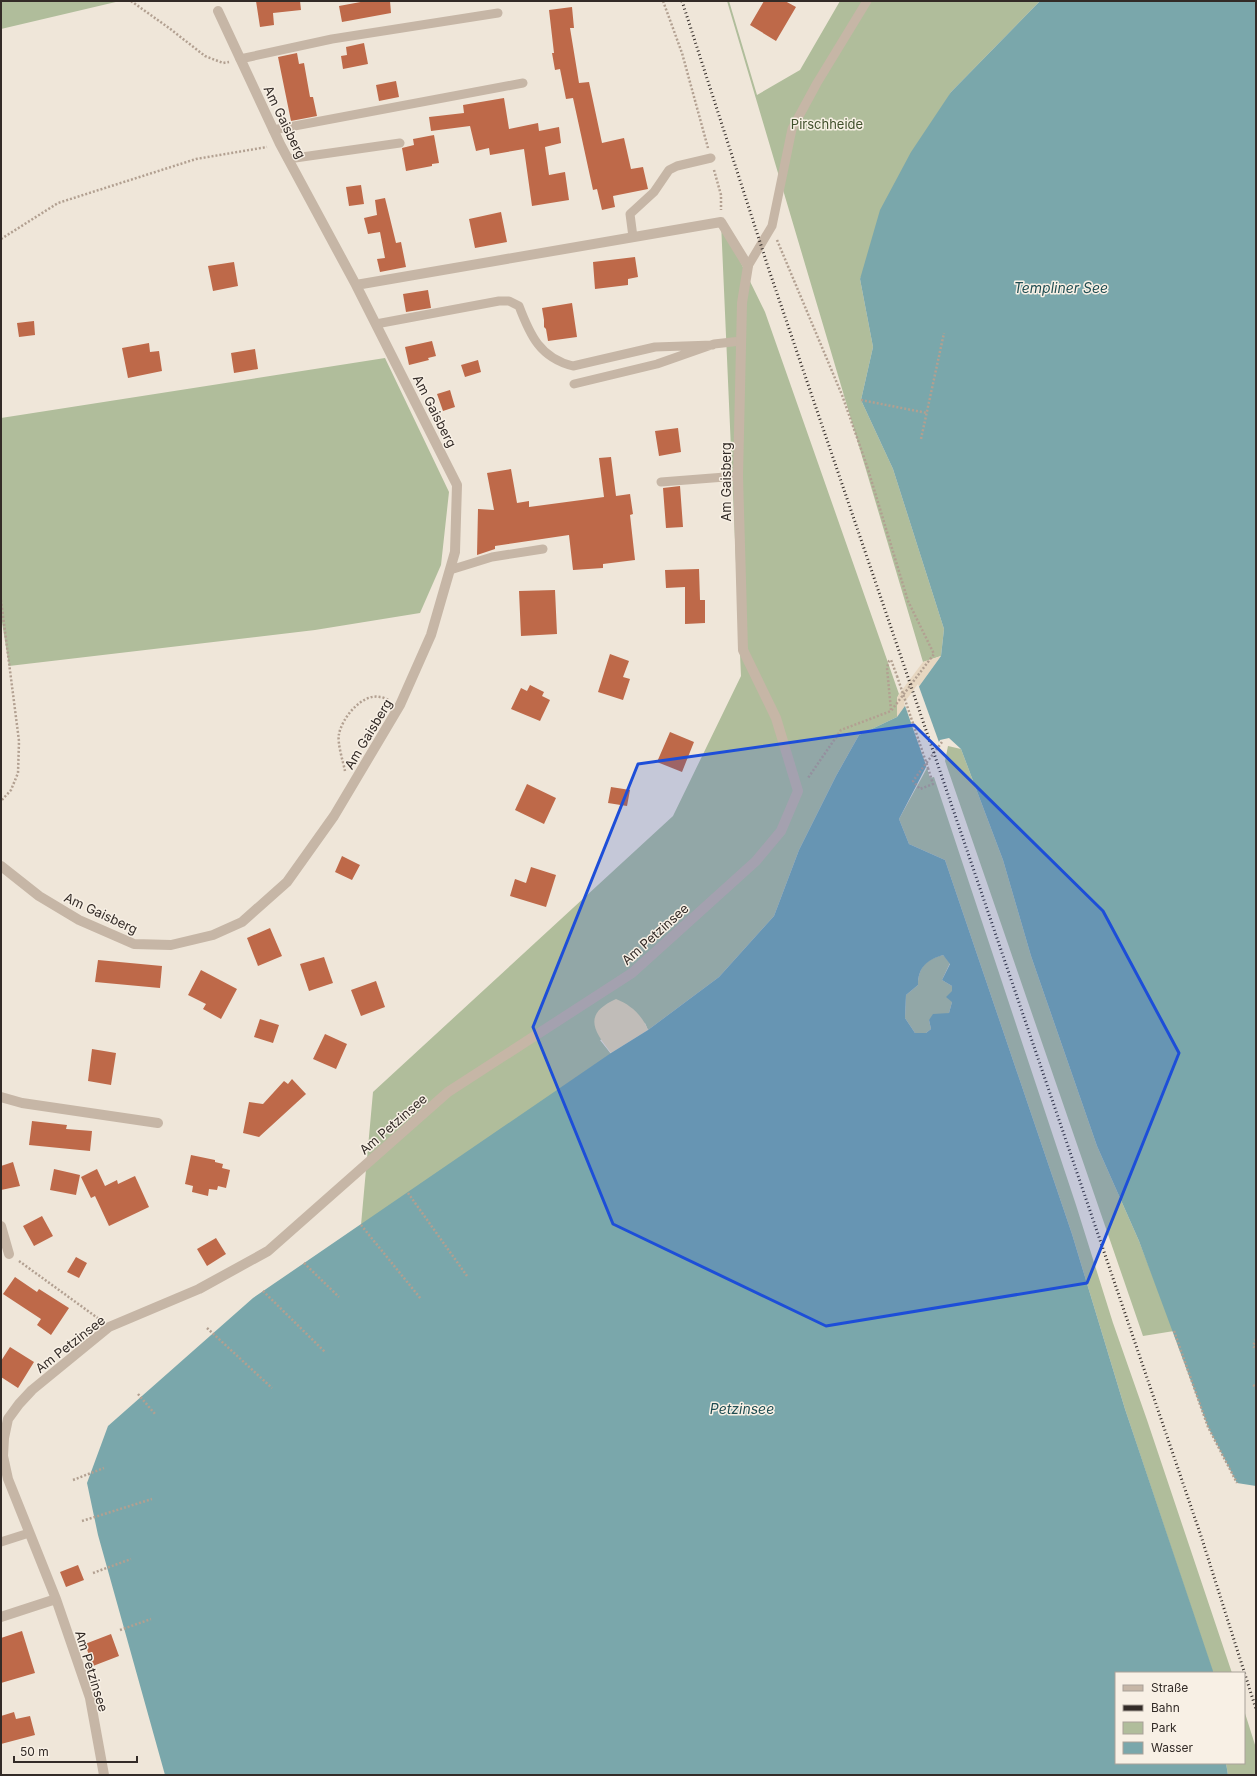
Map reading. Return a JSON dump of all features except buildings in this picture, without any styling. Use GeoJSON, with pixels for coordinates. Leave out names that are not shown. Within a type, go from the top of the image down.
{"type":"FeatureCollection","features":[{"type":"Feature","properties":{"kind":"street","name":"Am Gaisberg"},"geometry":{"type":"LineString","coordinates":[[3,869],[40,896],[79,920],[134,944],[171,945],[213,935],[242,922],[287,882],[334,816],[400,705],[431,635],[455,552],[457,485],[356,285],[280,144],[218,11]]}},
{"type":"Feature","properties":{"kind":"street"},"geometry":{"type":"LineString","coordinates":[[356,285],[721,222],[748,266]]}},
{"type":"Feature","properties":{"kind":"street","name":"Am Gaisberg"},"geometry":{"type":"LineString","coordinates":[[748,266],[742,302],[738,476],[743,650],[776,718],[798,791]]}},
{"type":"Feature","properties":{"kind":"street","name":"Am Petzinsee"},"geometry":{"type":"LineString","coordinates":[[104,1775],[90,1698],[56,1599],[8,1479],[3,1456],[4,1438],[8,1419],[32,1390],[110,1327],[198,1289],[268,1251],[448,1092],[632,974],[756,861],[781,831],[798,791]]}},
{"type":"Feature","properties":{"kind":"street"},"geometry":{"type":"LineString","coordinates":[[1,1097],[22,1102],[158,1122]]}},
{"type":"Feature","properties":{"kind":"street"},"geometry":{"type":"LineString","coordinates":[[1,1226],[5,1253]]}},
{"type":"Feature","properties":{"kind":"street"},"geometry":{"type":"LineString","coordinates":[[1,1617],[56,1599]]}},
{"type":"Feature","properties":{"kind":"lane","name":"Am Gaisberg"},"geometry":{"type":"LineString","coordinates":[[748,266],[772,226],[792,129],[817,83],[867,1]]}},
{"type":"Feature","properties":{"kind":"lane"},"geometry":{"type":"LineString","coordinates":[[240,59],[332,39],[498,13]]}},
{"type":"Feature","properties":{"kind":"lane"},"geometry":{"type":"LineString","coordinates":[[273,130],[523,84]]}},
{"type":"Feature","properties":{"kind":"lane"},"geometry":{"type":"LineString","coordinates":[[288,159],[400,143]]}},
{"type":"Feature","properties":{"kind":"lane"},"geometry":{"type":"LineString","coordinates":[[633,237],[630,214],[654,192],[669,170],[677,166],[711,158]]}},
{"type":"Feature","properties":{"kind":"lane"},"geometry":{"type":"LineString","coordinates":[[376,324],[499,301],[509,301],[519,306],[533,338],[549,356],[562,363],[573,366],[655,347],[713,345],[741,341]]}},
{"type":"Feature","properties":{"kind":"lane"},"geometry":{"type":"LineString","coordinates":[[574,384],[657,364],[713,345]]}},
{"type":"Feature","properties":{"kind":"lane"},"geometry":{"type":"LineString","coordinates":[[661,482],[738,476]]}},
{"type":"Feature","properties":{"kind":"lane"},"geometry":{"type":"LineString","coordinates":[[450,570],[492,557],[543,549]]}},
{"type":"Feature","properties":{"kind":"lane"},"geometry":{"type":"LineString","coordinates":[[1,1542],[29,1533]]}},
{"type":"Feature","properties":{"kind":"path"},"geometry":{"type":"LineString","coordinates":[[131,1],[205,56],[223,63],[240,59]]}},
{"type":"Feature","properties":{"kind":"path"},"geometry":{"type":"LineString","coordinates":[[663,1],[682,53],[721,196],[721,222]]}},
{"type":"Feature","properties":{"kind":"path"},"geometry":{"type":"LineString","coordinates":[[1,239],[58,203],[196,159],[280,144]]}},
{"type":"Feature","properties":{"kind":"path"},"geometry":{"type":"LineString","coordinates":[[772,226],[842,395],[867,466],[908,601],[934,654],[891,711],[841,730],[798,791]]}},
{"type":"Feature","properties":{"kind":"path"},"geometry":{"type":"LineString","coordinates":[[921,439],[944,333]]}},
{"type":"Feature","properties":{"kind":"path"},"geometry":{"type":"LineString","coordinates":[[861,400],[927,413]]}},
{"type":"Feature","properties":{"kind":"path"},"geometry":{"type":"LineString","coordinates":[[1,600],[19,741],[18,773],[11,790],[1,801]]}},
{"type":"Feature","properties":{"kind":"path"},"geometry":{"type":"LineString","coordinates":[[891,711],[887,668],[888,661],[891,660],[897,676],[928,768],[933,784],[920,789],[913,781],[942,742]]}},
{"type":"Feature","properties":{"kind":"path"},"geometry":{"type":"LineString","coordinates":[[355,782],[346,774],[339,735],[345,717],[353,707],[366,700],[379,696],[400,705]]}},
{"type":"Feature","properties":{"kind":"path"},"geometry":{"type":"LineString","coordinates":[[408,1193],[467,1276]]}},
{"type":"Feature","properties":{"kind":"path"},"geometry":{"type":"LineString","coordinates":[[361,1225],[422,1300]]}},
{"type":"Feature","properties":{"kind":"path"},"geometry":{"type":"LineString","coordinates":[[5,1253],[110,1327]]}},
{"type":"Feature","properties":{"kind":"path"},"geometry":{"type":"LineString","coordinates":[[304,1263],[339,1297]]}},
{"type":"Feature","properties":{"kind":"path"},"geometry":{"type":"LineString","coordinates":[[263,1291],[325,1352]]}},
{"type":"Feature","properties":{"kind":"path"},"geometry":{"type":"LineString","coordinates":[[207,1328],[272,1388]]}},
{"type":"Feature","properties":{"kind":"path"},"geometry":{"type":"LineString","coordinates":[[1174,1331],[1208,1427],[1237,1483]]}},
{"type":"Feature","properties":{"kind":"path"},"geometry":{"type":"LineString","coordinates":[[1256,1339],[1253,1346],[1256,1349]]}},
{"type":"Feature","properties":{"kind":"path"},"geometry":{"type":"LineString","coordinates":[[138,1394],[155,1414]]}},
{"type":"Feature","properties":{"kind":"path"},"geometry":{"type":"LineString","coordinates":[[73,1480],[104,1468]]}},
{"type":"Feature","properties":{"kind":"path"},"geometry":{"type":"LineString","coordinates":[[82,1520],[152,1499]]}},
{"type":"Feature","properties":{"kind":"path"},"geometry":{"type":"LineString","coordinates":[[93,1573],[131,1559]]}},
{"type":"Feature","properties":{"kind":"path"},"geometry":{"type":"LineString","coordinates":[[120,1630],[151,1619]]}},
{"type":"Feature","properties":{"kind":"highlighted area"},"geometry":{"type":"Polygon","coordinates":[[[914,725],[1103,911],[1179,1053],[1087,1283],[826,1326],[613,1224],[533,1027],[638,764],[914,725]]]}},
{"type":"Feature","properties":{"kind":"green space"},"geometry":{"type":"Polygon","coordinates":[[[1,1],[120,1],[1,29],[1,1]]]}},
{"type":"Feature","properties":{"kind":"green space","name":"Pirschheide"},"geometry":{"type":"Polygon","coordinates":[[[727,1],[729,1],[757,95],[800,70],[840,1],[1040,1],[951,92],[860,279],[873,347],[861,400],[893,469],[944,629],[941,656],[923,662],[727,1]]]}},
{"type":"Feature","properties":{"kind":"green space"},"geometry":{"type":"Polygon","coordinates":[[[721,222],[765,312],[899,694],[897,698],[897,717],[859,735],[836,776],[799,850],[774,916],[719,977],[648,1030],[645,1023],[600,1040],[611,1054],[361,1225],[373,1092],[673,816],[741,676],[721,222]]]}},
{"type":"Feature","properties":{"kind":"green space"},"geometry":{"type":"Polygon","coordinates":[[[385,358],[449,492],[441,565],[420,613],[315,630],[9,666],[1,616],[1,418],[385,358]]]}},
{"type":"Feature","properties":{"kind":"green space"},"geometry":{"type":"Polygon","coordinates":[[[948,746],[961,749],[1003,860],[1031,956],[1097,1146],[1139,1241],[1174,1331],[1143,1336],[945,761],[948,746]]]}},
{"type":"Feature","properties":{"kind":"green space"},"geometry":{"type":"Polygon","coordinates":[[[927,768],[930,778],[934,777],[1076,1205],[1113,1323],[1232,1672],[1213,1672],[1125,1409],[1072,1234],[945,860],[909,844],[899,819],[927,768]]]}},
{"type":"Feature","properties":{"kind":"green space"},"geometry":{"type":"Polygon","coordinates":[[[943,955],[950,963],[942,980],[952,986],[952,1002],[949,1013],[929,1020],[931,1029],[926,1033],[915,1033],[905,1018],[906,995],[918,985],[918,979],[924,965],[932,959],[943,955]]]}},
{"type":"Feature","properties":{"kind":"green space"},"geometry":{"type":"Polygon","coordinates":[[[1245,1713],[1256,1748],[1256,1775],[1228,1775],[1226,1764],[1245,1764],[1245,1713]]]}},
{"type":"Feature","properties":{"kind":"sand"},"geometry":{"type":"Polygon","coordinates":[[[616,999],[635,1011],[643,1020],[648,1030],[611,1053],[596,1030],[594,1023],[595,1017],[599,1011],[616,999]]]}},
{"type":"Feature","properties":{"kind":"shaded area"},"geometry":{"type":"Polygon","coordinates":[[[941,656],[897,717],[897,698],[899,694],[923,662],[941,656]]]}},
{"type":"Feature","properties":{"kind":"water","name":"Petzinsee"},"geometry":{"type":"Polygon","coordinates":[[[1040,1],[1256,1],[1256,1486],[1237,1483],[1208,1427],[1139,1241],[1097,1146],[1031,956],[1003,860],[961,749],[949,738],[940,740],[899,819],[909,844],[945,860],[1072,1234],[1125,1409],[1213,1671],[1115,1672],[1115,1764],[1226,1764],[1228,1775],[165,1775],[98,1535],[87,1483],[108,1426],[253,1298],[611,1053],[648,1030],[719,977],[774,916],[799,850],[836,776],[859,735],[897,717],[941,656],[944,629],[893,469],[861,400],[873,347],[860,279],[880,210],[911,152],[951,92],[1040,1]],[[943,955],[932,959],[924,965],[918,979],[918,985],[906,995],[905,1018],[915,1033],[926,1033],[931,1029],[929,1020],[933,1014],[949,1013],[952,1002],[946,997],[952,991],[952,986],[942,980],[950,964],[943,955]]]}},
{"type":"Feature","properties":{"kind":"pier"},"geometry":{"type":"Polygon","coordinates":[[[918,684],[940,745],[927,768],[904,703],[918,684]]]}},
{"type":"Feature","properties":{"kind":"railway"},"geometry":{"type":"LineString","coordinates":[[682,1],[769,270],[1201,1536],[1244,1672]]}},
{"type":"Feature","properties":{"kind":"railway"},"geometry":{"type":"LineString","coordinates":[[1245,1674],[1256,1709]]}},
{"type":"Feature","properties":{"kind":"water label","name":"Templiner See"},"geometry":{"type":"Point","coordinates":[1061,288]}}]}
